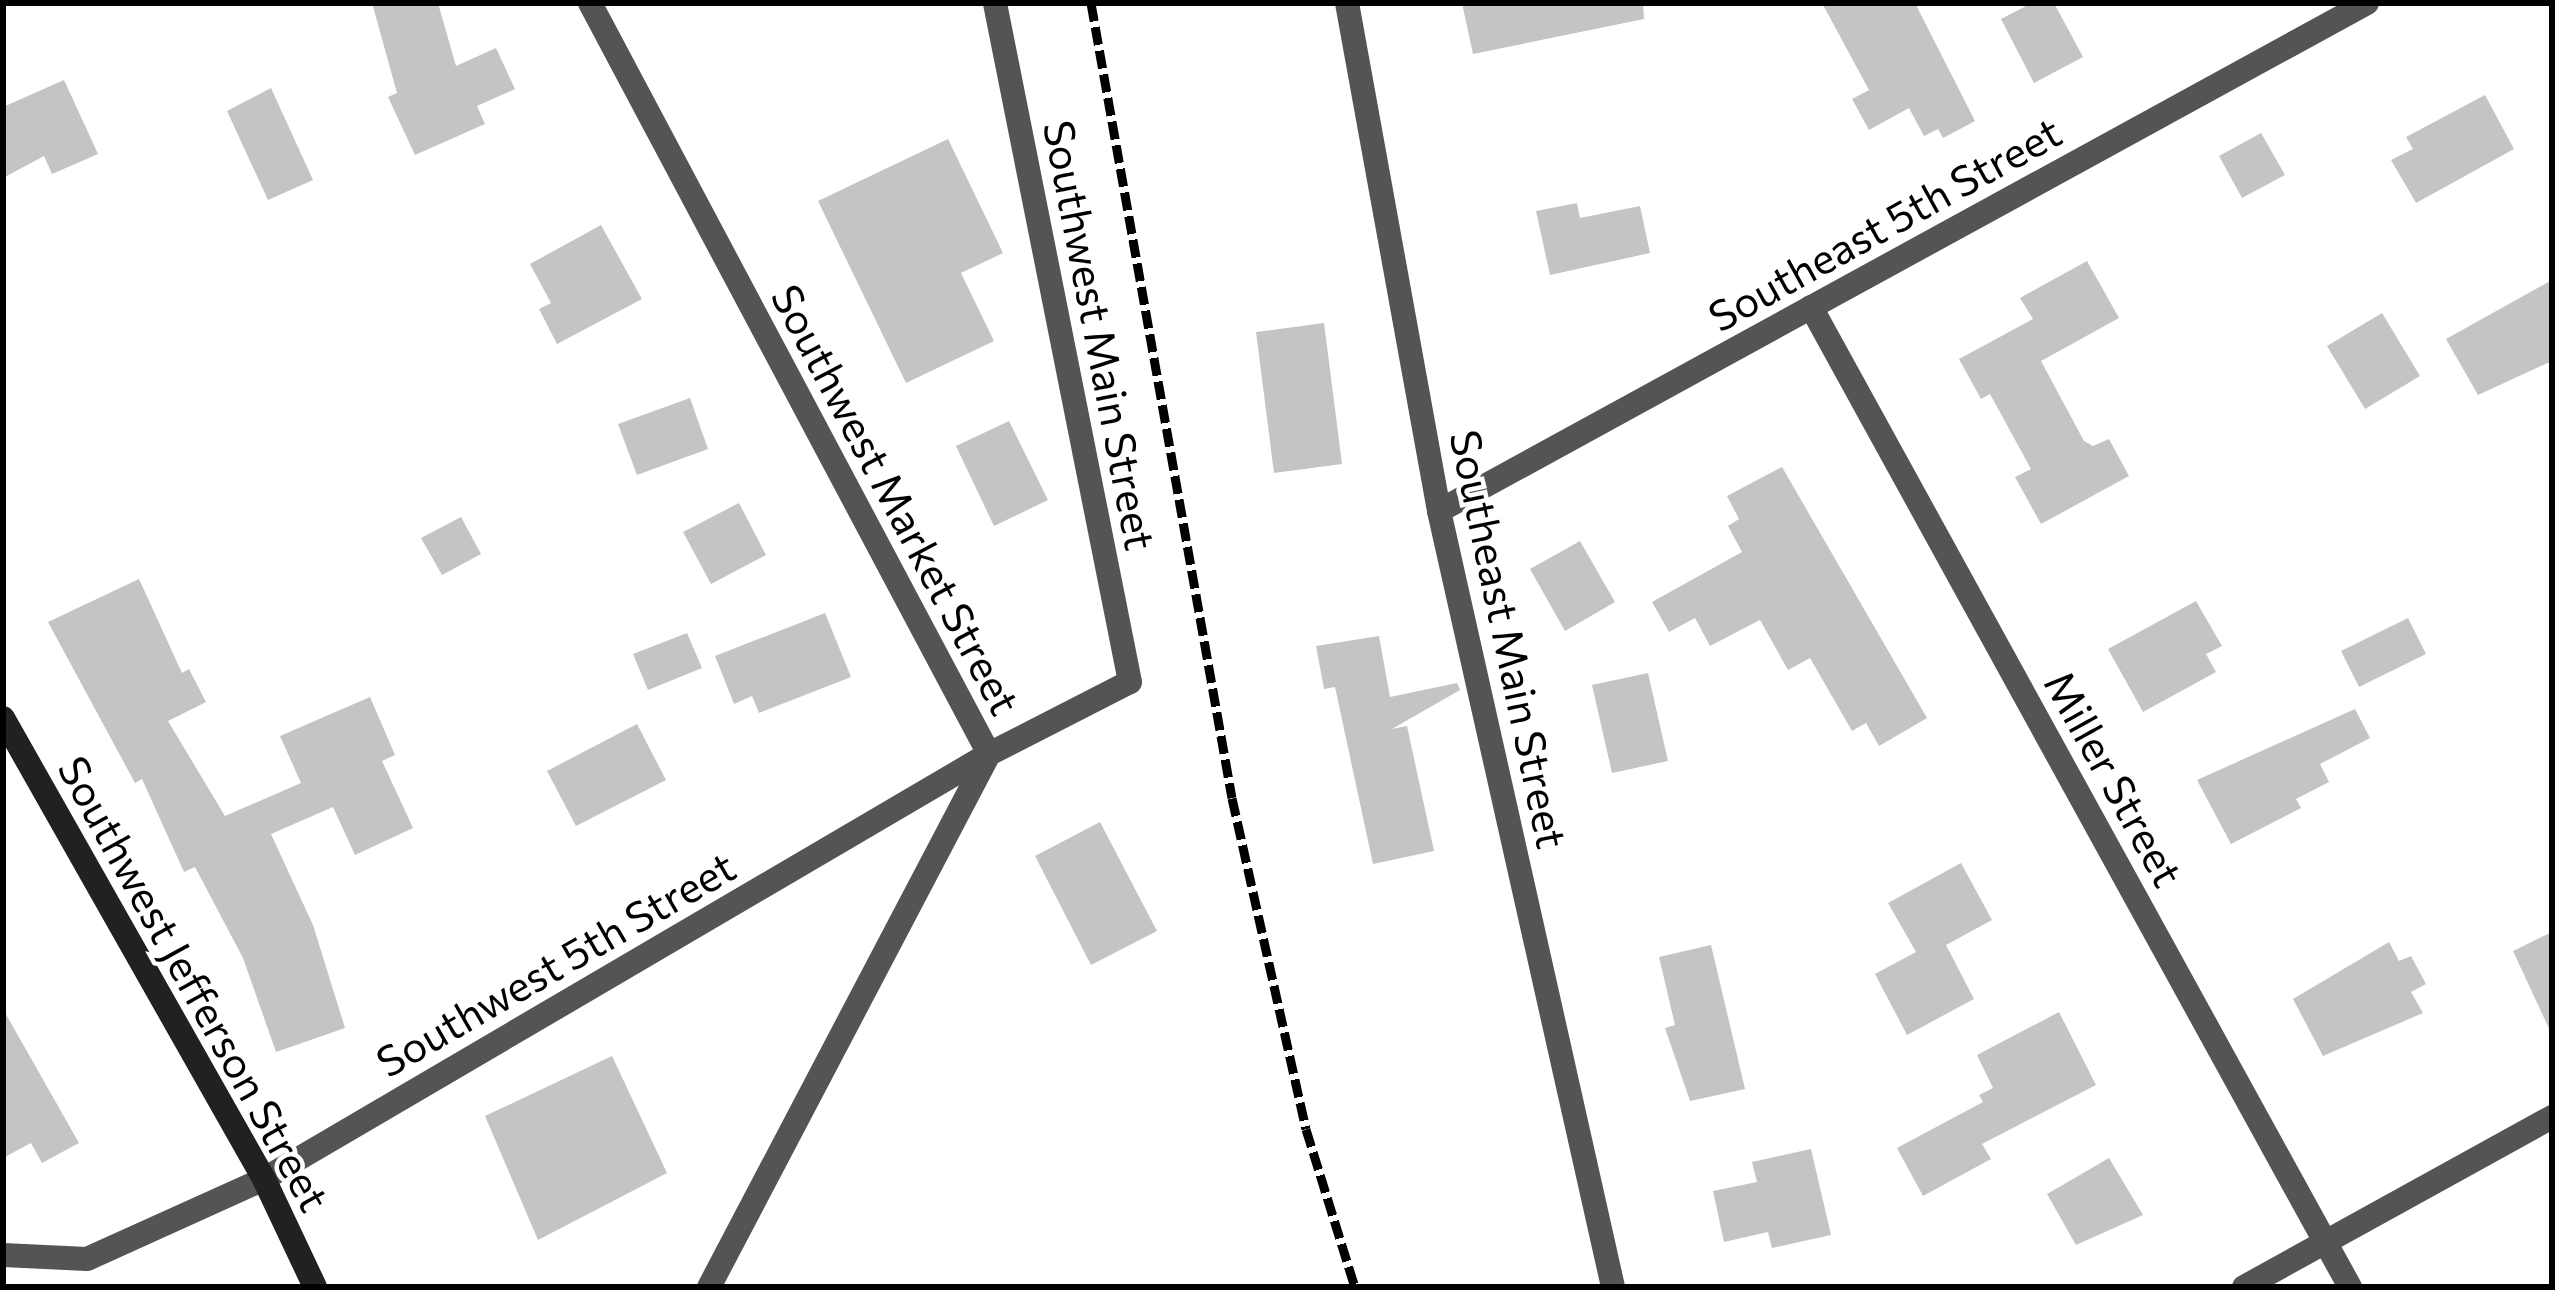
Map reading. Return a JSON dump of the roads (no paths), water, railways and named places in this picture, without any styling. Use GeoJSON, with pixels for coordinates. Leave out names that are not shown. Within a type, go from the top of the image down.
{"type":"FeatureCollection","features":[{"type":"Feature","properties":{"kind":"main road","name":"Southwest Jefferson Street"},"geometry":{"type":"LineString","coordinates":[[3,718],[264,1178],[315,1287]]}},
{"type":"Feature","properties":{"kind":"street","name":"Southwest Market Street"},"geometry":{"type":"LineString","coordinates":[[590,3],[989,754],[709,1287]]}},
{"type":"Feature","properties":{"kind":"street","name":"Southwest Main Street"},"geometry":{"type":"LineString","coordinates":[[995,3],[1130,682]]}},
{"type":"Feature","properties":{"kind":"street","name":"Southeast Main Street"},"geometry":{"type":"LineString","coordinates":[[1347,3],[1439,511],[1613,1287]]}},
{"type":"Feature","properties":{"kind":"street","name":"Southeast 5th Street"},"geometry":{"type":"LineString","coordinates":[[1439,511],[2367,3]]}},
{"type":"Feature","properties":{"kind":"street","name":"Miller Street"},"geometry":{"type":"LineString","coordinates":[[1811,307],[2350,1287]]}},
{"type":"Feature","properties":{"kind":"street","name":"Southwest 5th Street"},"geometry":{"type":"LineString","coordinates":[[3,1255],[87,1259],[264,1178],[989,754],[1130,682]]}},
{"type":"Feature","properties":{"kind":"street"},"geometry":{"type":"LineString","coordinates":[[2244,1287],[2552,1118]]}},
{"type":"Feature","properties":{"kind":"railway"},"geometry":{"type":"LineString","coordinates":[[1091,3],[1232,798],[1306,1129],[1355,1287]]}}]}
